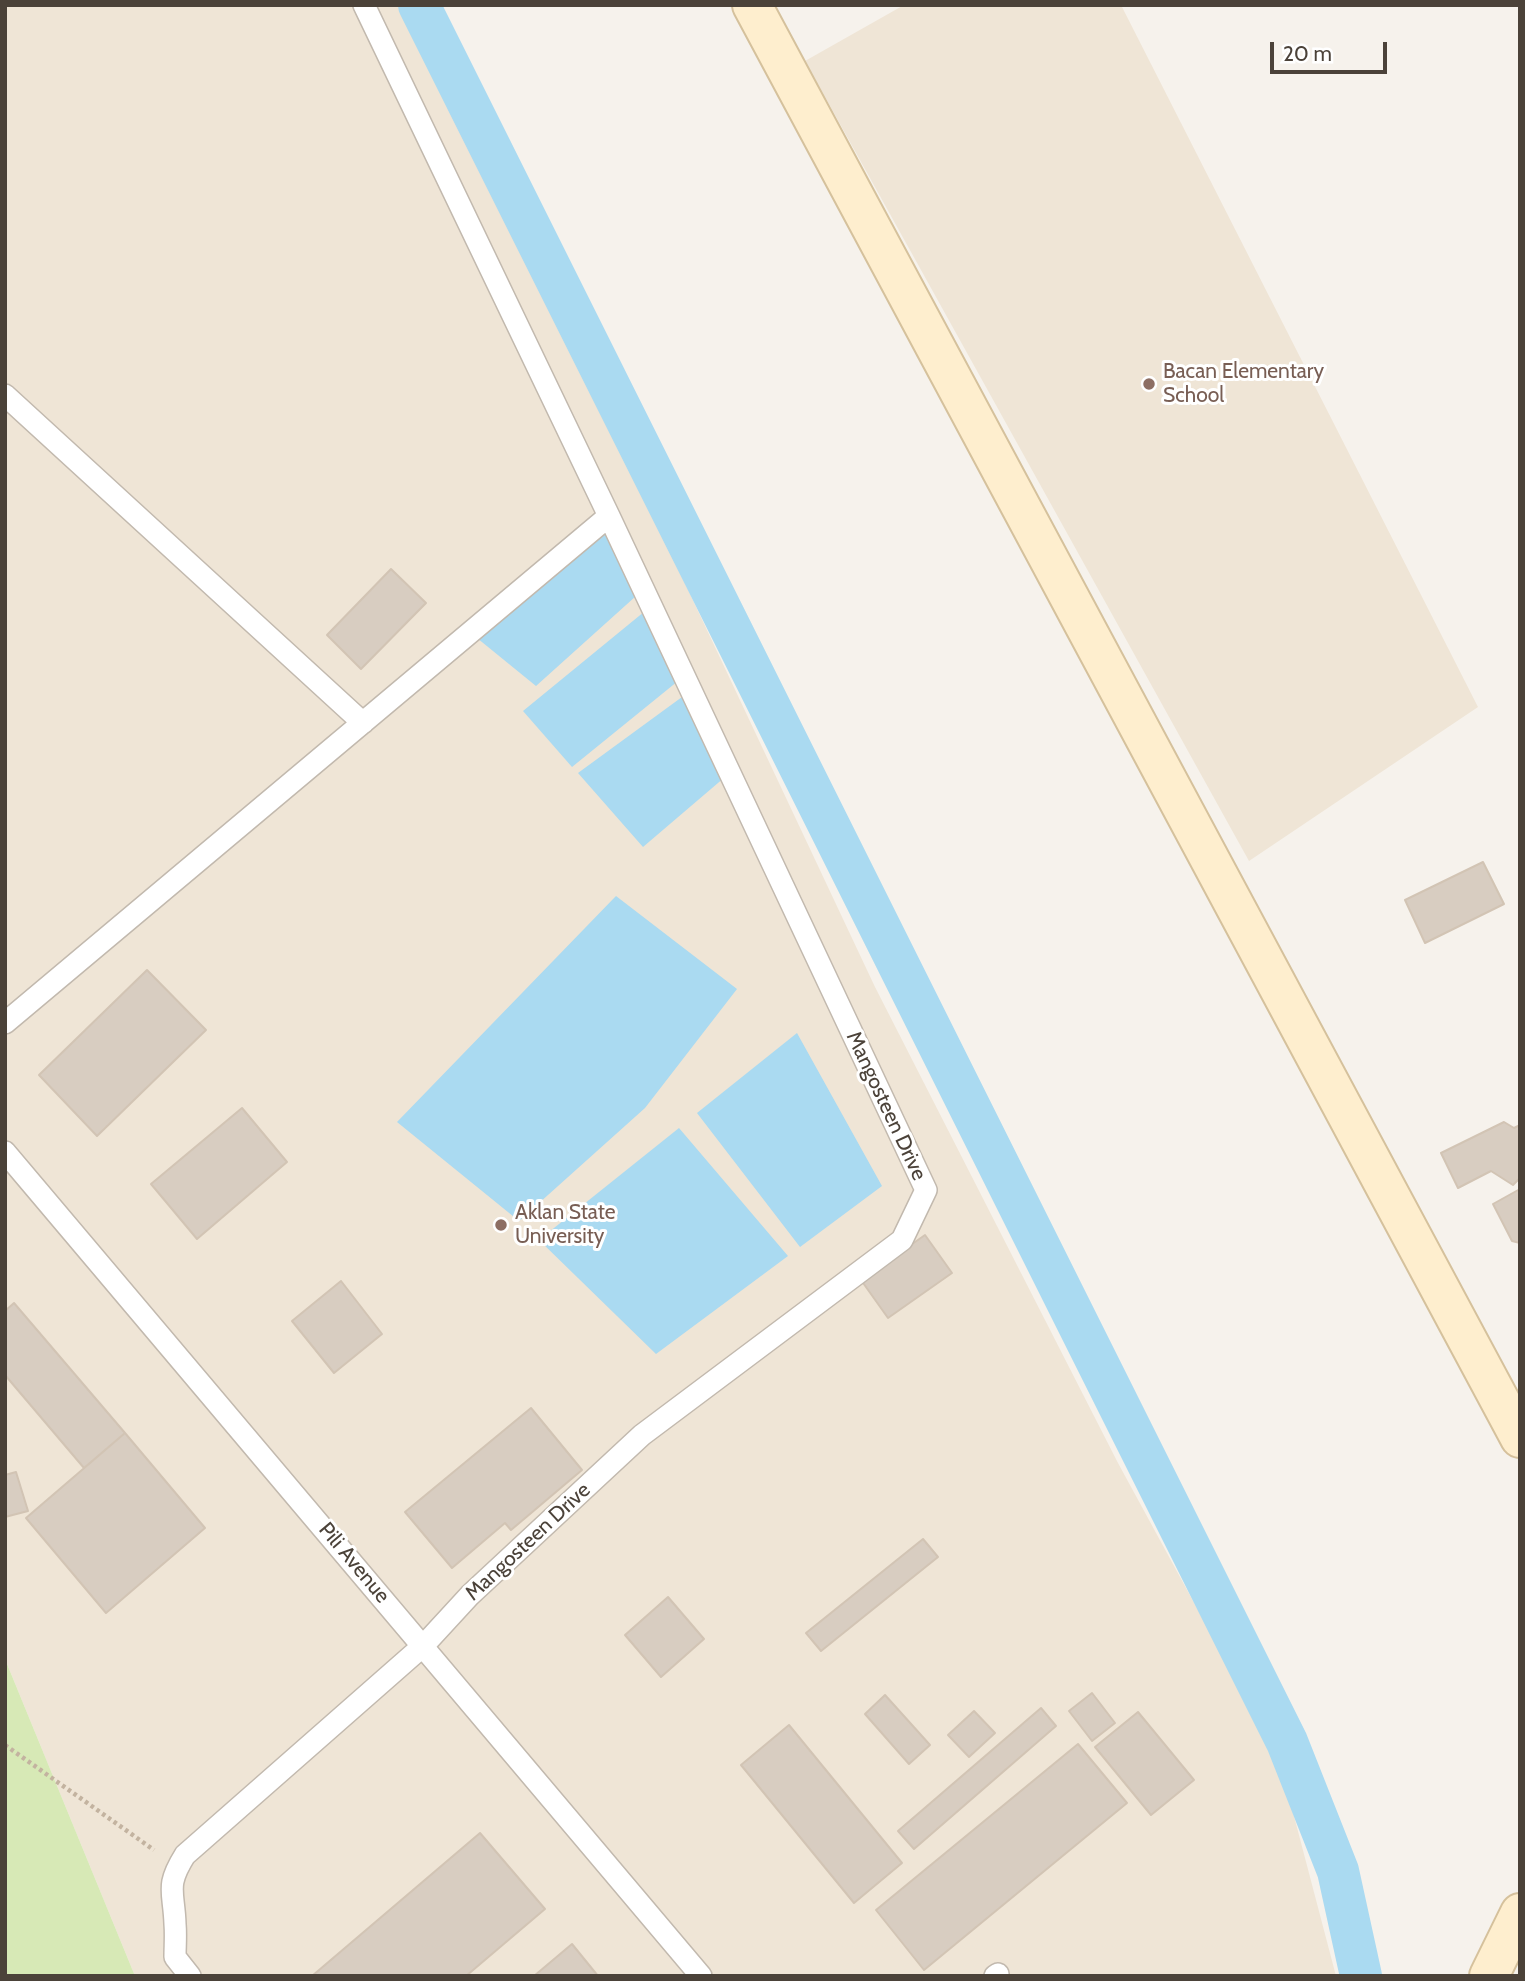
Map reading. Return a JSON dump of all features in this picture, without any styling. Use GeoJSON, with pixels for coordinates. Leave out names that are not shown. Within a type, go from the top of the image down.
{"type":"FeatureCollection","features":[{"type":"Feature","properties":{"kind":"main road"},"geometry":{"type":"LineString","coordinates":[[752,5],[1520,1438]]}},
{"type":"Feature","properties":{"kind":"main road"},"geometry":{"type":"LineString","coordinates":[[1489,1976],[1520,1913]]}},
{"type":"Feature","properties":{"kind":"lane"},"geometry":{"type":"LineString","coordinates":[[5,1023],[609,516],[364,5]]}},
{"type":"Feature","properties":{"kind":"lane"},"geometry":{"type":"LineString","coordinates":[[5,396],[363,723]]}},
{"type":"Feature","properties":{"kind":"lane","name":"Mangosteen Drive"},"geometry":{"type":"LineString","coordinates":[[424,1646],[470,1595],[642,1435],[902,1240],[926,1190],[609,516]]}},
{"type":"Feature","properties":{"kind":"lane","name":"Pili Avenue"},"geometry":{"type":"LineString","coordinates":[[5,1152],[701,1976]]}},
{"type":"Feature","properties":{"kind":"lane"},"geometry":{"type":"LineString","coordinates":[[190,1976],[175,1957],[176,1922],[171,1899],[172,1883],[185,1855],[424,1646]]}},
{"type":"Feature","properties":{"kind":"path"},"geometry":{"type":"LineString","coordinates":[[5,1745],[178,1867]]}},
{"type":"Feature","properties":{"kind":"shaded area","name":"Aklan State University"},"geometry":{"type":"Polygon","coordinates":[[[5,5],[398,5],[642,492],[875,987],[1118,1463],[1279,1759],[1336,1976],[135,1976],[5,1659],[5,5]]]}},
{"type":"Feature","properties":{"kind":"shaded area","name":"Bacan Elementary School"},"geometry":{"type":"Polygon","coordinates":[[[904,5],[1121,5],[1478,707],[1249,861],[805,61],[904,5]]]}},
{"type":"Feature","properties":{"kind":"green space"},"geometry":{"type":"Polygon","coordinates":[[[5,1659],[135,1976],[5,1976],[5,1659]]]}},
{"type":"Feature","properties":{"kind":"water"},"geometry":{"type":"Polygon","coordinates":[[[604,526],[636,596],[536,686],[477,638],[604,526]]]}},
{"type":"Feature","properties":{"kind":"water"},"geometry":{"type":"Polygon","coordinates":[[[650,607],[678,681],[572,767],[523,711],[650,607]]]}},
{"type":"Feature","properties":{"kind":"water"},"geometry":{"type":"Polygon","coordinates":[[[682,697],[725,777],[643,847],[578,773],[682,697]]]}},
{"type":"Feature","properties":{"kind":"water"},"geometry":{"type":"Polygon","coordinates":[[[616,896],[737,989],[645,1108],[519,1221],[397,1122],[616,896]]]}},
{"type":"Feature","properties":{"kind":"water"},"geometry":{"type":"Polygon","coordinates":[[[797,1033],[882,1186],[800,1247],[697,1113],[797,1033]]]}},
{"type":"Feature","properties":{"kind":"water"},"geometry":{"type":"Polygon","coordinates":[[[679,1128],[788,1256],[656,1354],[539,1240],[679,1128]]]}},
{"type":"Feature","properties":{"kind":"building"},"geometry":{"type":"Polygon","coordinates":[[[391,569],[426,603],[361,669],[327,635],[391,569]]]}},
{"type":"Feature","properties":{"kind":"building"},"geometry":{"type":"Polygon","coordinates":[[[1483,862],[1504,904],[1425,943],[1405,900],[1483,862]]]}},
{"type":"Feature","properties":{"kind":"building"},"geometry":{"type":"Polygon","coordinates":[[[147,970],[206,1030],[97,1136],[39,1075],[147,970]]]}},
{"type":"Feature","properties":{"kind":"building"},"geometry":{"type":"Polygon","coordinates":[[[242,1108],[287,1162],[197,1239],[151,1184],[242,1108]]]}},
{"type":"Feature","properties":{"kind":"building"},"geometry":{"type":"Polygon","coordinates":[[[1504,1122],[1514,1128],[1520,1125],[1520,1178],[1513,1185],[1491,1171],[1458,1188],[1441,1153],[1504,1122]]]}},
{"type":"Feature","properties":{"kind":"building"},"geometry":{"type":"Polygon","coordinates":[[[1520,1189],[1520,1243],[1512,1241],[1493,1204],[1520,1189]]]}},
{"type":"Feature","properties":{"kind":"building"},"geometry":{"type":"Polygon","coordinates":[[[925,1235],[952,1273],[888,1318],[861,1280],[925,1235]]]}},
{"type":"Feature","properties":{"kind":"building"},"geometry":{"type":"Polygon","coordinates":[[[341,1281],[382,1334],[334,1373],[292,1321],[341,1281]]]}},
{"type":"Feature","properties":{"kind":"building"},"geometry":{"type":"Polygon","coordinates":[[[14,1303],[125,1433],[84,1468],[5,1375],[5,1311],[14,1303]]]}},
{"type":"Feature","properties":{"kind":"building"},"geometry":{"type":"Polygon","coordinates":[[[531,1408],[582,1470],[511,1530],[505,1523],[452,1568],[405,1512],[531,1408]]]}},
{"type":"Feature","properties":{"kind":"building"},"geometry":{"type":"Polygon","coordinates":[[[125,1433],[205,1528],[106,1613],[26,1518],[125,1433]]]}},
{"type":"Feature","properties":{"kind":"building"},"geometry":{"type":"Polygon","coordinates":[[[16,1472],[28,1511],[5,1517],[5,1475],[16,1472]]]}},
{"type":"Feature","properties":{"kind":"building"},"geometry":{"type":"Polygon","coordinates":[[[923,1539],[938,1557],[821,1651],[806,1633],[923,1539]]]}},
{"type":"Feature","properties":{"kind":"building"},"geometry":{"type":"Polygon","coordinates":[[[668,1597],[704,1639],[661,1677],[625,1635],[668,1597]]]}},
{"type":"Feature","properties":{"kind":"building"},"geometry":{"type":"Polygon","coordinates":[[[1092,1693],[1115,1723],[1092,1741],[1069,1711],[1092,1693]]]}},
{"type":"Feature","properties":{"kind":"building"},"geometry":{"type":"Polygon","coordinates":[[[885,1695],[930,1745],[909,1764],[865,1714],[885,1695]]]}},
{"type":"Feature","properties":{"kind":"building"},"geometry":{"type":"Polygon","coordinates":[[[1041,1708],[1056,1726],[914,1849],[898,1831],[1041,1708]]]}},
{"type":"Feature","properties":{"kind":"building"},"geometry":{"type":"Polygon","coordinates":[[[974,1711],[995,1733],[969,1757],[948,1735],[974,1711]]]}},
{"type":"Feature","properties":{"kind":"building"},"geometry":{"type":"Polygon","coordinates":[[[1138,1712],[1194,1780],[1151,1815],[1095,1747],[1138,1712]]]}},
{"type":"Feature","properties":{"kind":"building"},"geometry":{"type":"Polygon","coordinates":[[[789,1725],[902,1863],[854,1903],[741,1765],[789,1725]]]}},
{"type":"Feature","properties":{"kind":"building"},"geometry":{"type":"Polygon","coordinates":[[[1078,1744],[1127,1803],[924,1970],[876,1910],[1078,1744]]]}},
{"type":"Feature","properties":{"kind":"building"},"geometry":{"type":"Polygon","coordinates":[[[480,1833],[545,1909],[466,1976],[312,1976],[480,1833]]]}},
{"type":"Feature","properties":{"kind":"building"},"geometry":{"type":"Polygon","coordinates":[[[572,1944],[598,1976],[534,1976],[572,1944]]]}},
{"type":"Feature","properties":{"kind":"waterway"},"geometry":{"type":"LineString","coordinates":[[419,5],[1287,1742],[1338,1871],[1361,1976]]}},
{"type":"Feature","properties":{"kind":"place","name":"Bacan Elementary School"},"geometry":{"type":"Point","coordinates":[1149,384]}},
{"type":"Feature","properties":{"kind":"place","name":"Aklan State University"},"geometry":{"type":"Point","coordinates":[501,1225]}}]}
